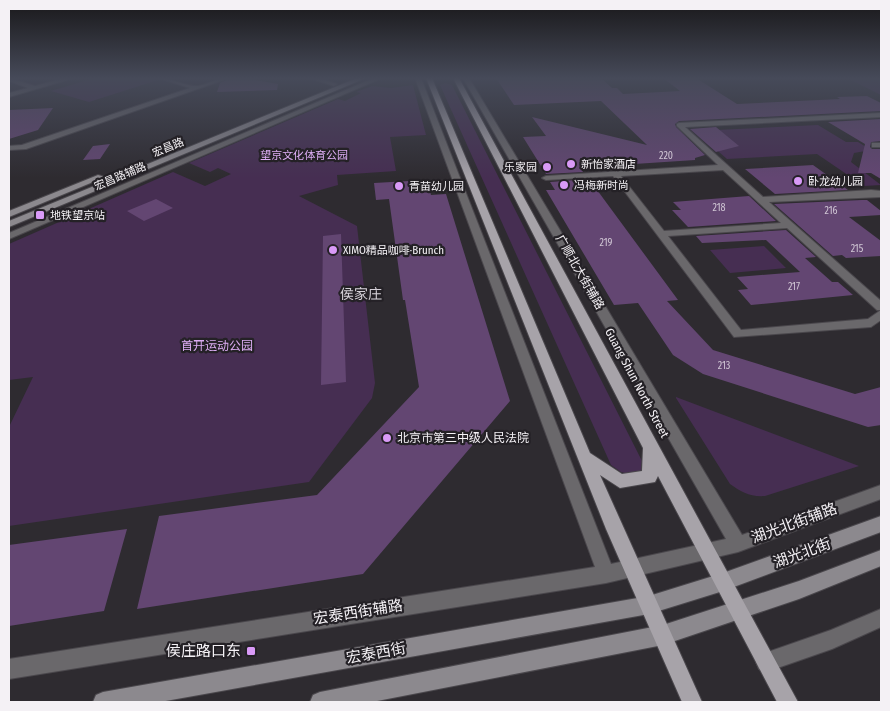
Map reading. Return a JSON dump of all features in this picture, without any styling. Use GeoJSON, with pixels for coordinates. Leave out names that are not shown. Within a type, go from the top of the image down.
{"type":"FeatureCollection","features":[{"type":"Feature","properties":{"kind":"main road","name":"宏昌路"},"geometry":{"type":"LineString","coordinates":[[9,214],[266,111]]}},
{"type":"Feature","properties":{"kind":"main road","name":"宏昌路"},"geometry":{"type":"LineString","coordinates":[[9,224],[283,111]]}},
{"type":"Feature","properties":{"kind":"main road"},"geometry":{"type":"LineString","coordinates":[[441,111],[632,568],[692,702]]}},
{"type":"Feature","properties":{"kind":"main road","name":"Guang Shun North Street"},"geometry":{"type":"LineString","coordinates":[[474,111],[650,446],[788,702]]}},
{"type":"Feature","properties":{"kind":"main road"},"geometry":{"type":"LineString","coordinates":[[585,457],[620,481],[650,477],[650,446]]}},
{"type":"Feature","properties":{"kind":"main road","name":"湖光北街"},"geometry":{"type":"LineString","coordinates":[[649,605],[723,582],[881,524]]}},
{"type":"Feature","properties":{"kind":"main road"},"geometry":{"type":"LineString","coordinates":[[320,702],[663,635],[739,611],[881,558]]}},
{"type":"Feature","properties":{"kind":"main road","name":"宏泰西街"},"geometry":{"type":"LineString","coordinates":[[103,702],[649,605]]}},
{"type":"Feature","properties":{"kind":"street"},"geometry":{"type":"LineString","coordinates":[[9,148],[23,147],[128,111]]}},
{"type":"Feature","properties":{"kind":"street","name":"宏昌路辅路"},"geometry":{"type":"LineString","coordinates":[[9,236],[301,111]]}},
{"type":"Feature","properties":{"kind":"street"},"geometry":{"type":"LineString","coordinates":[[440,111],[606,574]]}},
{"type":"Feature","properties":{"kind":"street","name":"广顺北大街辅路"},"geometry":{"type":"LineString","coordinates":[[476,111],[738,544]]}},
{"type":"Feature","properties":{"kind":"street"},"geometry":{"type":"LineString","coordinates":[[881,115],[679,125],[881,307]]}},
{"type":"Feature","properties":{"kind":"street"},"geometry":{"type":"LineString","coordinates":[[546,178],[725,167]]}},
{"type":"Feature","properties":{"kind":"street"},"geometry":{"type":"LineString","coordinates":[[615,173],[738,334],[872,322],[881,314]]}},
{"type":"Feature","properties":{"kind":"street"},"geometry":{"type":"LineString","coordinates":[[761,200],[870,193],[881,194]]}},
{"type":"Feature","properties":{"kind":"street"},"geometry":{"type":"LineString","coordinates":[[661,234],[788,225]]}},
{"type":"Feature","properties":{"kind":"street","name":"湖光北街辅路"},"geometry":{"type":"LineString","coordinates":[[707,552],[738,544],[881,492]]}},
{"type":"Feature","properties":{"kind":"street","name":"宏泰西街辅路"},"geometry":{"type":"LineString","coordinates":[[9,669],[606,574],[707,552]]}},
{"type":"Feature","properties":{"kind":"street"},"geometry":{"type":"LineString","coordinates":[[766,662],[832,639],[881,618]]}},
{"type":"Feature","properties":{"kind":"green space","name":"首开运动公园"},"geometry":{"type":"Polygon","coordinates":[[[310,111],[420,111],[426,135],[390,137],[396,171],[337,175],[338,185],[299,196],[357,226],[375,383],[372,398],[309,482],[9,526],[9,427],[33,377],[9,380],[9,244],[173,172],[205,186],[231,174],[218,168],[210,172],[189,163],[310,111]]]}},
{"type":"Feature","properties":{"kind":"green space"},"geometry":{"type":"Polygon","coordinates":[[[452,111],[465,111],[642,461],[641,470],[633,475],[621,472],[611,465],[452,111]]]}},
{"type":"Feature","properties":{"kind":"green space"},"geometry":{"type":"Polygon","coordinates":[[[818,125],[846,142],[858,142],[871,150],[854,153],[851,162],[881,185],[864,186],[817,154],[727,159],[695,131],[818,125]]]}},
{"type":"Feature","properties":{"kind":"green space"},"geometry":{"type":"Polygon","coordinates":[[[764,246],[786,268],[730,273],[710,250],[764,246]]]}},
{"type":"Feature","properties":{"kind":"green space"},"geometry":{"type":"Polygon","coordinates":[[[676,398],[859,466],[765,496],[755,496],[746,493],[730,484],[676,398]]]}},
{"type":"Feature","properties":{"kind":"building"},"geometry":{"type":"Polygon","coordinates":[[[9,111],[51,111],[38,130],[9,139],[9,111]]]}},
{"type":"Feature","properties":{"kind":"building"},"geometry":{"type":"Polygon","coordinates":[[[612,111],[877,111],[679,121],[675,124],[676,127],[705,155],[695,158],[695,160],[604,166],[606,168],[582,170],[583,172],[546,174],[523,137],[546,136],[532,117],[647,145],[612,111]]]}},
{"type":"Feature","properties":{"kind":"building"},"geometry":{"type":"Polygon","coordinates":[[[881,119],[881,141],[871,142],[870,147],[872,149],[881,149],[881,179],[871,173],[858,173],[865,144],[828,122],[881,119]]]}},
{"type":"Feature","properties":{"kind":"building"},"geometry":{"type":"Polygon","coordinates":[[[716,127],[739,146],[716,152],[690,129],[716,127]]]}},
{"type":"Feature","properties":{"kind":"building"},"geometry":{"type":"Polygon","coordinates":[[[110,144],[100,159],[83,160],[93,146],[110,144]]]}},
{"type":"Feature","properties":{"kind":"building","name":"卧龙幼儿园"},"geometry":{"type":"Polygon","coordinates":[[[813,165],[848,190],[775,194],[745,169],[813,165]]]}},
{"type":"Feature","properties":{"kind":"building"},"geometry":{"type":"Polygon","coordinates":[[[589,179],[678,300],[667,301],[713,350],[855,394],[881,387],[881,425],[868,427],[703,374],[673,355],[638,303],[614,305],[546,190],[555,190],[550,182],[589,179]]]}},
{"type":"Feature","properties":{"kind":"building"},"geometry":{"type":"Polygon","coordinates":[[[427,180],[431,195],[446,194],[510,401],[363,574],[137,609],[159,516],[317,495],[419,387],[405,300],[403,300],[389,199],[376,200],[374,183],[427,180]]]}},
{"type":"Feature","properties":{"kind":"building"},"geometry":{"type":"Polygon","coordinates":[[[749,196],[776,221],[688,227],[672,210],[681,210],[673,202],[749,196]]]}},
{"type":"Feature","properties":{"kind":"building"},"geometry":{"type":"Polygon","coordinates":[[[156,199],[173,208],[144,221],[127,211],[156,199]]]}},
{"type":"Feature","properties":{"kind":"building"},"geometry":{"type":"Polygon","coordinates":[[[867,200],[881,211],[881,215],[849,217],[881,241],[881,256],[846,258],[842,255],[833,256],[774,204],[867,200]]]}},
{"type":"Feature","properties":{"kind":"building"},"geometry":{"type":"Polygon","coordinates":[[[786,230],[816,257],[805,258],[832,282],[838,282],[853,295],[751,305],[738,290],[748,289],[737,277],[800,272],[766,240],[702,243],[696,236],[786,230]]]}},
{"type":"Feature","properties":{"kind":"building"},"geometry":{"type":"Polygon","coordinates":[[[341,234],[346,382],[321,385],[323,236],[341,234]]]}},
{"type":"Feature","properties":{"kind":"building"},"geometry":{"type":"Polygon","coordinates":[[[127,529],[104,611],[9,626],[9,545],[127,529]]]}},
{"type":"Feature","properties":{"kind":"place","name":"新怡家酒店"},"geometry":{"type":"Point","coordinates":[571,164]}},
{"type":"Feature","properties":{"kind":"place","name":"乐家园"},"geometry":{"type":"Point","coordinates":[547,167]}},
{"type":"Feature","properties":{"kind":"place","name":"卧龙幼儿园"},"geometry":{"type":"Point","coordinates":[798,181]}},
{"type":"Feature","properties":{"kind":"place","name":"冯梅新时尚"},"geometry":{"type":"Point","coordinates":[564,185]}},
{"type":"Feature","properties":{"kind":"place","name":"青苗幼儿园"},"geometry":{"type":"Point","coordinates":[399,186]}},
{"type":"Feature","properties":{"kind":"place","name":"地铁望京站"},"geometry":{"type":"Point","coordinates":[40,215]}},
{"type":"Feature","properties":{"kind":"place","name":"XIMO精品咖啡·Brunch"},"geometry":{"type":"Point","coordinates":[333,250]}},
{"type":"Feature","properties":{"kind":"place","name":"北京市第三中级人民法院"},"geometry":{"type":"Point","coordinates":[387,438]}},
{"type":"Feature","properties":{"kind":"place","name":"侯庄路口东"},"geometry":{"type":"Point","coordinates":[251,651]}},
{"type":"Feature","properties":{"kind":"district","name":"侯家庄"},"geometry":{"type":"Point","coordinates":[361,294]}},
{"type":"Feature","properties":{"kind":"park label","name":"望京文化体育公园"},"geometry":{"type":"Point","coordinates":[304,155]}}]}
